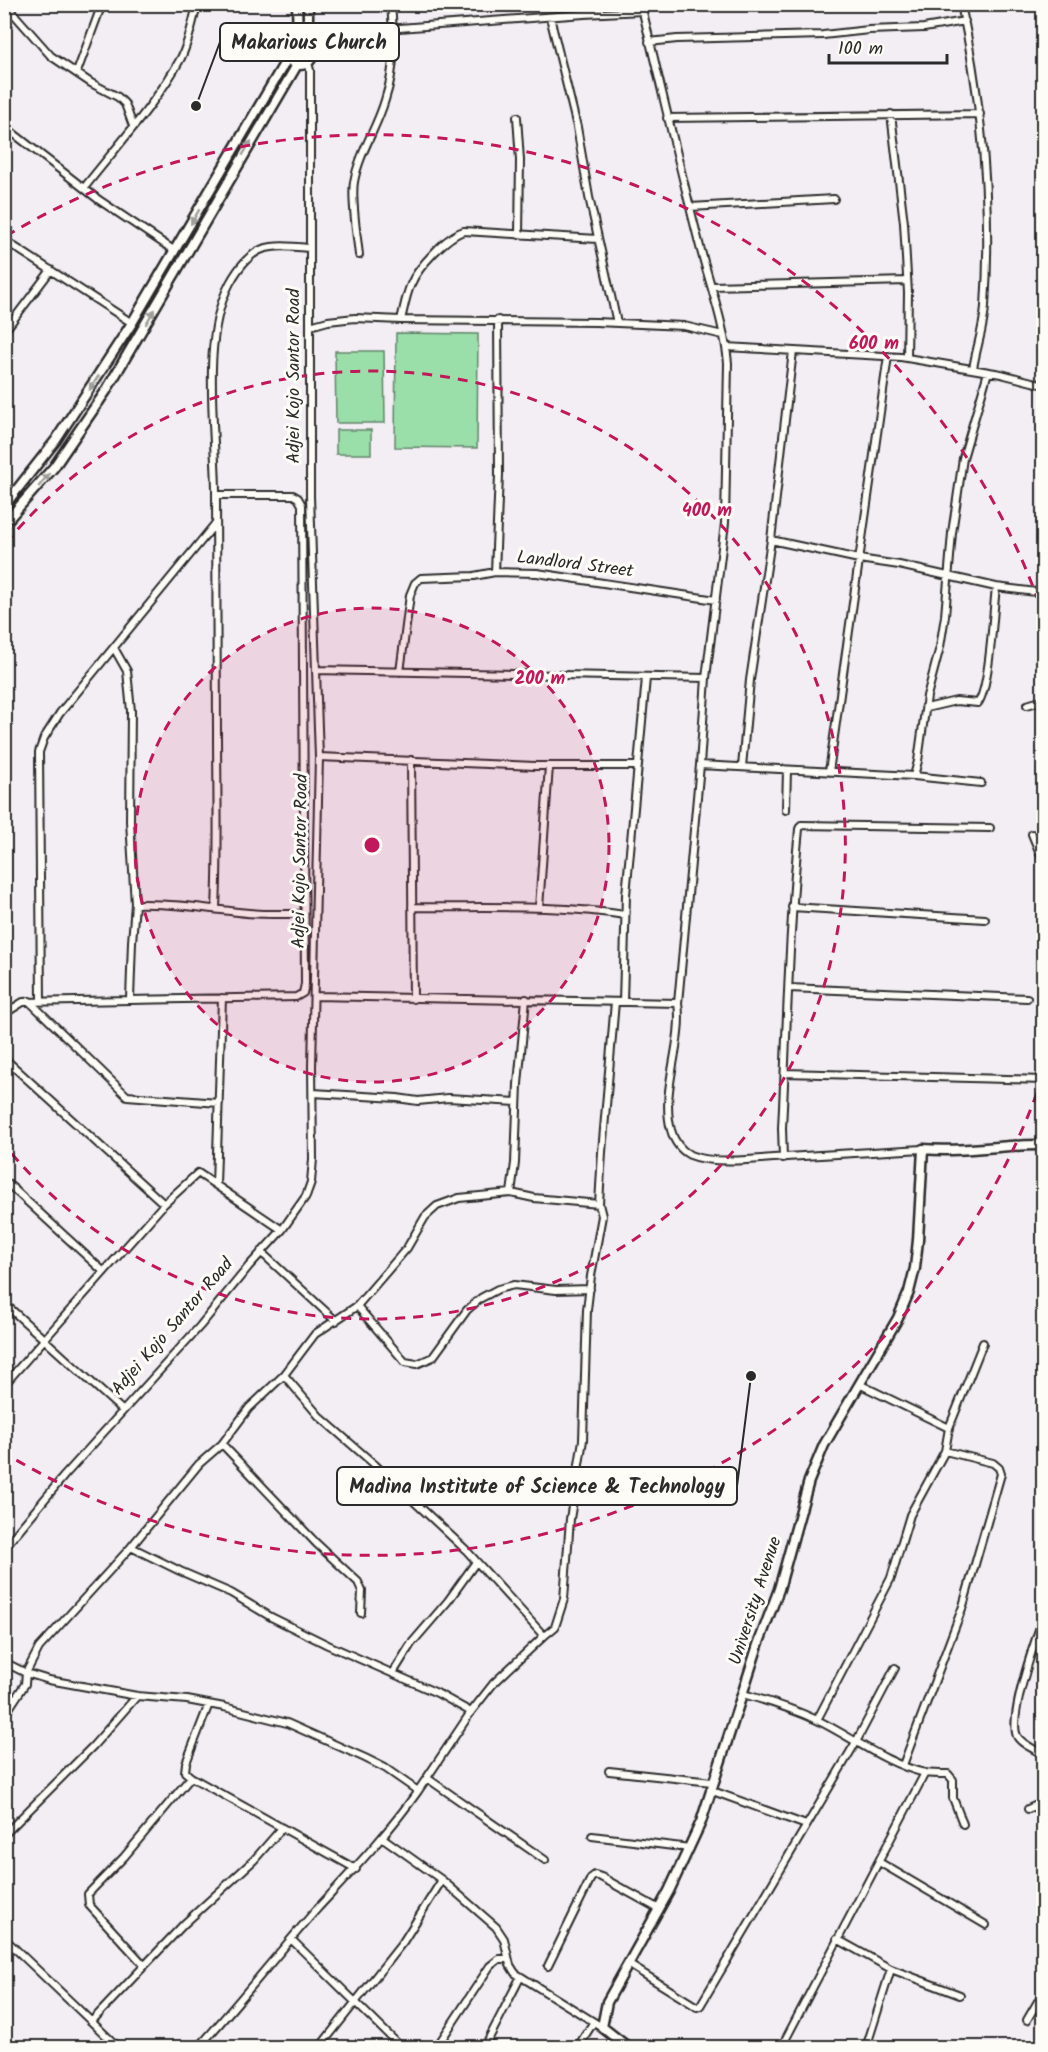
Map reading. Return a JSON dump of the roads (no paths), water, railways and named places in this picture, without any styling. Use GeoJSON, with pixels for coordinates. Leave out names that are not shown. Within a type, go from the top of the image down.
{"type":"FeatureCollection","features":[{"type":"Feature","properties":{"kind":"street"},"geometry":{"type":"LineString","coordinates":[[5,4],[51,56],[118,97],[125,104],[133,126]]}},
{"type":"Feature","properties":{"kind":"street"},"geometry":{"type":"LineString","coordinates":[[77,72],[102,4]]}},
{"type":"Feature","properties":{"kind":"street"},"geometry":{"type":"LineString","coordinates":[[84,188],[161,89],[182,57],[192,29],[197,4]]}},
{"type":"Feature","properties":{"kind":"street"},"geometry":{"type":"LineString","coordinates":[[297,4],[297,40]]}},
{"type":"Feature","properties":{"kind":"street"},"geometry":{"type":"LineString","coordinates":[[4,524],[54,467],[106,391],[297,65],[308,63],[313,53],[308,39],[308,4]]}},
{"type":"Feature","properties":{"kind":"street"},"geometry":{"type":"LineString","coordinates":[[359,255],[354,184],[361,156],[385,101],[391,78],[395,53],[391,4]]}},
{"type":"Feature","properties":{"kind":"street"},"geometry":{"type":"LineString","coordinates":[[961,4],[975,71],[987,192],[985,306],[973,369]]}},
{"type":"Feature","properties":{"kind":"street"},"geometry":{"type":"LineString","coordinates":[[4,506],[56,440],[132,323],[288,57],[289,46],[297,40],[642,8],[667,118],[712,286],[728,363],[725,524],[706,678],[678,1003],[678,1033],[670,1087],[671,1131],[679,1147],[690,1155],[744,1161],[923,1149],[949,1151],[1023,1144],[1044,1145]]}},
{"type":"Feature","properties":{"kind":"street"},"geometry":{"type":"LineString","coordinates":[[550,17],[577,127],[598,239],[617,323]]}},
{"type":"Feature","properties":{"kind":"street"},"geometry":{"type":"LineString","coordinates":[[649,42],[677,39],[823,35],[869,30],[924,28],[965,21]]}},
{"type":"Feature","properties":{"kind":"street"},"geometry":{"type":"LineString","coordinates":[[288,57],[297,65]]}},
{"type":"Feature","properties":{"kind":"street","name":"Adjei Kojo Santor Road"},"geometry":{"type":"LineString","coordinates":[[4,1548],[64,1476],[200,1326],[282,1230],[306,1196],[311,1182],[319,757],[310,496],[310,70],[308,63]]}},
{"type":"Feature","properties":{"kind":"street"},"geometry":{"type":"LineString","coordinates":[[891,114],[904,223],[907,358]]}},
{"type":"Feature","properties":{"kind":"street"},"geometry":{"type":"LineString","coordinates":[[667,118],[980,114]]}},
{"type":"Feature","properties":{"kind":"street"},"geometry":{"type":"LineString","coordinates":[[517,117],[520,160],[519,235]]}},
{"type":"Feature","properties":{"kind":"street"},"geometry":{"type":"LineString","coordinates":[[4,126],[84,188],[175,251]]}},
{"type":"Feature","properties":{"kind":"street"},"geometry":{"type":"LineString","coordinates":[[690,207],[834,199]]}},
{"type":"Feature","properties":{"kind":"street"},"geometry":{"type":"LineString","coordinates":[[401,320],[412,280],[439,249],[458,233],[464,231],[598,239]]}},
{"type":"Feature","properties":{"kind":"street"},"geometry":{"type":"LineString","coordinates":[[4,240],[132,323]]}},
{"type":"Feature","properties":{"kind":"street"},"geometry":{"type":"LineString","coordinates":[[216,908],[214,345],[218,316],[230,283],[249,257],[263,247],[276,245],[309,248]]}},
{"type":"Feature","properties":{"kind":"street"},"geometry":{"type":"LineString","coordinates":[[4,332],[51,270]]}},
{"type":"Feature","properties":{"kind":"street"},"geometry":{"type":"LineString","coordinates":[[712,286],[907,281]]}},
{"type":"Feature","properties":{"kind":"street"},"geometry":{"type":"LineString","coordinates":[[310,326],[355,318],[498,320],[684,326],[723,335]]}},
{"type":"Feature","properties":{"kind":"street"},"geometry":{"type":"LineString","coordinates":[[495,572],[500,475],[498,320]]}},
{"type":"Feature","properties":{"kind":"street"},"geometry":{"type":"LineString","coordinates":[[726,346],[907,358],[973,369],[1044,385]]}},
{"type":"Feature","properties":{"kind":"street"},"geometry":{"type":"LineString","coordinates":[[742,767],[750,680],[771,540],[793,351]]}},
{"type":"Feature","properties":{"kind":"street"},"geometry":{"type":"LineString","coordinates":[[829,772],[888,356]]}},
{"type":"Feature","properties":{"kind":"street"},"geometry":{"type":"LineString","coordinates":[[914,776],[933,668],[940,647],[950,576],[952,533],[963,458],[988,372]]}},
{"type":"Feature","properties":{"kind":"street"},"geometry":{"type":"LineString","coordinates":[[4,1014],[23,1002],[29,1001],[296,997],[303,993],[305,984],[302,505],[293,495],[216,495]]}},
{"type":"Feature","properties":{"kind":"street"},"geometry":{"type":"LineString","coordinates":[[41,1001],[39,752],[44,738],[60,713],[215,524]]}},
{"type":"Feature","properties":{"kind":"street"},"geometry":{"type":"LineString","coordinates":[[771,540],[996,587],[1044,593]]}},
{"type":"Feature","properties":{"kind":"street","name":"Landlord Street"},"geometry":{"type":"LineString","coordinates":[[400,672],[410,595],[415,583],[421,578],[474,576],[495,572],[537,573],[716,600]]}},
{"type":"Feature","properties":{"kind":"street"},"geometry":{"type":"LineString","coordinates":[[926,708],[956,701],[978,703],[982,698],[996,587]]}},
{"type":"Feature","properties":{"kind":"street"},"geometry":{"type":"LineString","coordinates":[[114,648],[127,671],[131,711],[129,821],[135,904],[130,999]]}},
{"type":"Feature","properties":{"kind":"street"},"geometry":{"type":"LineString","coordinates":[[316,670],[706,678]]}},
{"type":"Feature","properties":{"kind":"street"},"geometry":{"type":"LineString","coordinates":[[623,1002],[626,895],[646,678]]}},
{"type":"Feature","properties":{"kind":"street"},"geometry":{"type":"LineString","coordinates":[[1027,705],[1044,700]]}},
{"type":"Feature","properties":{"kind":"street"},"geometry":{"type":"LineString","coordinates":[[319,757],[549,766],[637,766]]}},
{"type":"Feature","properties":{"kind":"street"},"geometry":{"type":"LineString","coordinates":[[411,760],[413,999]]}},
{"type":"Feature","properties":{"kind":"street"},"geometry":{"type":"LineString","coordinates":[[700,765],[914,776],[981,783]]}},
{"type":"Feature","properties":{"kind":"street"},"geometry":{"type":"LineString","coordinates":[[539,908],[549,766]]}},
{"type":"Feature","properties":{"kind":"street"},"geometry":{"type":"LineString","coordinates":[[786,810],[788,770]]}},
{"type":"Feature","properties":{"kind":"street"},"geometry":{"type":"LineString","coordinates":[[783,1158],[782,1128],[792,907],[801,825],[990,828]]}},
{"type":"Feature","properties":{"kind":"street"},"geometry":{"type":"LineString","coordinates":[[1032,834],[1044,863]]}},
{"type":"Feature","properties":{"kind":"street"},"geometry":{"type":"LineString","coordinates":[[135,904],[156,903],[216,908],[239,913],[304,914]]}},
{"type":"Feature","properties":{"kind":"street"},"geometry":{"type":"LineString","coordinates":[[412,907],[539,908],[626,915]]}},
{"type":"Feature","properties":{"kind":"street"},"geometry":{"type":"LineString","coordinates":[[792,907],[985,919]]}},
{"type":"Feature","properties":{"kind":"street"},"geometry":{"type":"LineString","coordinates":[[789,988],[1028,998]]}},
{"type":"Feature","properties":{"kind":"street"},"geometry":{"type":"LineString","coordinates":[[315,996],[678,1003]]}},
{"type":"Feature","properties":{"kind":"street"},"geometry":{"type":"LineString","coordinates":[[216,1185],[222,998]]}},
{"type":"Feature","properties":{"kind":"street"},"geometry":{"type":"LineString","coordinates":[[511,1192],[526,999]]}},
{"type":"Feature","properties":{"kind":"street"},"geometry":{"type":"LineString","coordinates":[[29,1001],[127,1096],[219,1104]]}},
{"type":"Feature","properties":{"kind":"street"},"geometry":{"type":"LineString","coordinates":[[198,2048],[317,1910],[383,1838],[493,1684],[555,1627],[564,1599],[570,1519],[583,1440],[584,1360],[590,1289],[602,1216],[599,1204],[602,1152],[615,1002]]}},
{"type":"Feature","properties":{"kind":"street"},"geometry":{"type":"LineString","coordinates":[[4,1058],[164,1204]]}},
{"type":"Feature","properties":{"kind":"street"},"geometry":{"type":"LineString","coordinates":[[785,1073],[1044,1080]]}},
{"type":"Feature","properties":{"kind":"street"},"geometry":{"type":"LineString","coordinates":[[314,1093],[418,1101],[448,1098],[517,1102]]}},
{"type":"Feature","properties":{"kind":"street","name":"University Avenue"},"geometry":{"type":"LineString","coordinates":[[602,2027],[608,2002],[659,1909],[701,1822],[711,1786],[779,1588],[814,1466],[898,1318],[909,1293],[918,1240],[923,1149]]}},
{"type":"Feature","properties":{"kind":"street"},"geometry":{"type":"LineString","coordinates":[[4,1385],[164,1204],[198,1173],[282,1230]]}},
{"type":"Feature","properties":{"kind":"street"},"geometry":{"type":"LineString","coordinates":[[4,1180],[104,1272]]}},
{"type":"Feature","properties":{"kind":"street"},"geometry":{"type":"LineString","coordinates":[[4,1716],[25,1684],[26,1672],[39,1648],[131,1547],[200,1464],[222,1444],[249,1408],[284,1375],[315,1334],[357,1306],[407,1248],[425,1217],[437,1206],[459,1198],[511,1192],[534,1198],[599,1204]]}},
{"type":"Feature","properties":{"kind":"street"},"geometry":{"type":"LineString","coordinates":[[261,1252],[336,1320]]}},
{"type":"Feature","properties":{"kind":"street"},"geometry":{"type":"LineString","coordinates":[[357,1306],[405,1362],[417,1364],[433,1357],[466,1310],[481,1298],[498,1289],[514,1285],[556,1290],[590,1289]]}},
{"type":"Feature","properties":{"kind":"street"},"geometry":{"type":"LineString","coordinates":[[4,1303],[122,1410]]}},
{"type":"Feature","properties":{"kind":"street"},"geometry":{"type":"LineString","coordinates":[[817,1720],[891,1578],[910,1515],[945,1451],[949,1428],[983,1343]]}},
{"type":"Feature","properties":{"kind":"street"},"geometry":{"type":"LineString","coordinates":[[284,1375],[319,1416],[424,1510],[544,1636]]}},
{"type":"Feature","properties":{"kind":"street"},"geometry":{"type":"LineString","coordinates":[[859,1384],[949,1428]]}},
{"type":"Feature","properties":{"kind":"street"},"geometry":{"type":"LineString","coordinates":[[222,1444],[316,1543],[358,1582],[362,1591],[361,1613]]}},
{"type":"Feature","properties":{"kind":"street"},"geometry":{"type":"LineString","coordinates":[[903,1765],[963,1606],[1001,1474],[999,1468],[993,1463],[945,1451]]}},
{"type":"Feature","properties":{"kind":"street"},"geometry":{"type":"LineString","coordinates":[[131,1547],[231,1593],[271,1617],[471,1712]]}},
{"type":"Feature","properties":{"kind":"street"},"geometry":{"type":"LineString","coordinates":[[393,1673],[411,1644],[448,1601],[476,1562]]}},
{"type":"Feature","properties":{"kind":"street"},"geometry":{"type":"LineString","coordinates":[[1044,1614],[1015,1714],[1017,1736],[1044,1755]]}},
{"type":"Feature","properties":{"kind":"street"},"geometry":{"type":"LineString","coordinates":[[4,1662],[49,1680],[137,1696],[208,1704],[287,1723],[385,1768],[418,1791]]}},
{"type":"Feature","properties":{"kind":"street"},"geometry":{"type":"LineString","coordinates":[[628,1964],[698,2007],[856,1742],[895,1668]]}},
{"type":"Feature","properties":{"kind":"street"},"geometry":{"type":"LineString","coordinates":[[743,1694],[779,1704],[817,1720],[903,1765],[925,1773],[951,1776],[953,1798],[963,1824]]}},
{"type":"Feature","properties":{"kind":"street"},"geometry":{"type":"LineString","coordinates":[[4,1835],[93,1746],[137,1696]]}},
{"type":"Feature","properties":{"kind":"street"},"geometry":{"type":"LineString","coordinates":[[208,1704],[186,1763],[185,1772],[356,1869]]}},
{"type":"Feature","properties":{"kind":"street"},"geometry":{"type":"LineString","coordinates":[[609,1771],[711,1786],[806,1825]]}},
{"type":"Feature","properties":{"kind":"street"},"geometry":{"type":"LineString","coordinates":[[781,2048],[925,1773]]}},
{"type":"Feature","properties":{"kind":"street"},"geometry":{"type":"LineString","coordinates":[[144,1965],[89,1905],[88,1894],[124,1857],[191,1777]]}},
{"type":"Feature","properties":{"kind":"street"},"geometry":{"type":"LineString","coordinates":[[427,1778],[545,1860]]}},
{"type":"Feature","properties":{"kind":"street"},"geometry":{"type":"LineString","coordinates":[[1028,1809],[1039,1804],[1044,1798]]}},
{"type":"Feature","properties":{"kind":"street"},"geometry":{"type":"LineString","coordinates":[[92,2021],[184,1924],[254,1860],[282,1828]]}},
{"type":"Feature","properties":{"kind":"street"},"geometry":{"type":"LineString","coordinates":[[592,1836],[690,1848]]}},
{"type":"Feature","properties":{"kind":"street"},"geometry":{"type":"LineString","coordinates":[[383,1838],[442,1880],[496,1927],[504,1939],[508,1959],[520,1978],[602,2027],[628,2048]]}},
{"type":"Feature","properties":{"kind":"street"},"geometry":{"type":"LineString","coordinates":[[879,1862],[986,1925]]}},
{"type":"Feature","properties":{"kind":"street"},"geometry":{"type":"LineString","coordinates":[[548,1966],[591,1878],[595,1875],[659,1909]]}},
{"type":"Feature","properties":{"kind":"street"},"geometry":{"type":"LineString","coordinates":[[319,2048],[420,1918],[442,1880]]}},
{"type":"Feature","properties":{"kind":"street"},"geometry":{"type":"LineString","coordinates":[[4,1938],[119,2048]]}},
{"type":"Feature","properties":{"kind":"street"},"geometry":{"type":"LineString","coordinates":[[837,1939],[891,1969],[960,1995]]}},
{"type":"Feature","properties":{"kind":"street"},"geometry":{"type":"LineString","coordinates":[[292,1940],[402,2048]]}},
{"type":"Feature","properties":{"kind":"street"},"geometry":{"type":"LineString","coordinates":[[436,2048],[490,1966],[499,1959],[508,1959]]}},
{"type":"Feature","properties":{"kind":"street"},"geometry":{"type":"LineString","coordinates":[[868,2047],[891,1969]]}},
{"type":"Feature","properties":{"kind":"street"},"geometry":{"type":"LineString","coordinates":[[484,2048],[520,1978]]}},
{"type":"Feature","properties":{"kind":"street"},"geometry":{"type":"LineString","coordinates":[[1027,2020],[1044,1991]]}},
{"type":"Feature","properties":{"kind":"street"},"geometry":{"type":"LineString","coordinates":[[577,2048],[593,2023]]}},
{"type":"Feature","properties":{"kind":"place","name":"Makarious Church"},"geometry":{"type":"Point","coordinates":[196,106]}},
{"type":"Feature","properties":{"kind":"place","name":"Madina Institute of Science & Technology"},"geometry":{"type":"Point","coordinates":[751,1376]}}]}
